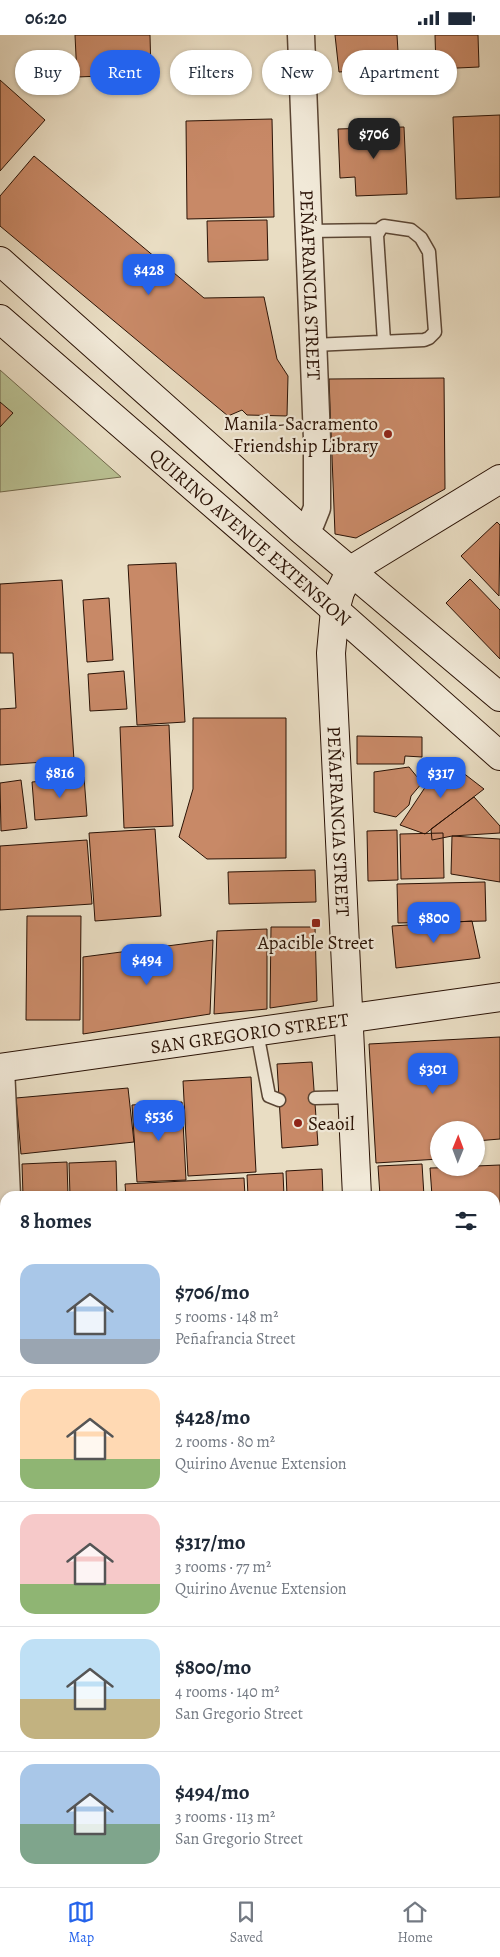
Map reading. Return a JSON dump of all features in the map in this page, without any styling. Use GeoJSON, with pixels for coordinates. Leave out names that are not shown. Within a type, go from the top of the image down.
{"type":"FeatureCollection","features":[{"type":"Feature","properties":{"kind":"main road","name":"QUIRINO AVENUE EXTENSION"},"geometry":{"type":"LineString","coordinates":[[0,261],[303,531],[500,697]]}},
{"type":"Feature","properties":{"kind":"main road","name":"QUIRINO AVENUE EXTENSION"},"geometry":{"type":"LineString","coordinates":[[0,319],[335,610],[500,757]]}},
{"type":"Feature","properties":{"kind":"main road"},"geometry":{"type":"LineString","coordinates":[[351,570],[500,479]]}},
{"type":"Feature","properties":{"kind":"main road","name":"PEÑAFRANCIA STREET"},"geometry":{"type":"LineString","coordinates":[[351,570],[340,592],[335,610],[331,653],[357,1191]]}},
{"type":"Feature","properties":{"kind":"main road","name":"SAN GREGORIO STREET"},"geometry":{"type":"LineString","coordinates":[[1,1068],[500,997]]}},
{"type":"Feature","properties":{"kind":"street","name":"PEÑAFRANCIA STREET"},"geometry":{"type":"LineString","coordinates":[[300,35],[317,439],[316,508],[311,523],[303,531]]}},
{"type":"Feature","properties":{"kind":"street"},"geometry":{"type":"LineString","coordinates":[[1,1068],[7,1191]]}},
{"type":"Feature","properties":{"kind":"lane"},"geometry":{"type":"LineString","coordinates":[[313,345],[424,340],[435,332],[429,252],[421,238],[411,230],[384,226],[377,235],[384,341]]}},
{"type":"Feature","properties":{"kind":"lane"},"geometry":{"type":"LineString","coordinates":[[308,231],[379,230]]}},
{"type":"Feature","properties":{"kind":"lane"},"geometry":{"type":"LineString","coordinates":[[257,1032],[269,1096],[279,1100]]}},
{"type":"Feature","properties":{"kind":"lane"},"geometry":{"type":"LineString","coordinates":[[315,1098],[353,1097]]}},
{"type":"Feature","properties":{"kind":"green space"},"geometry":{"type":"Polygon","coordinates":[[[0,370],[121,477],[0,492],[0,370]]]}},
{"type":"Feature","properties":{"kind":"building"},"geometry":{"type":"Polygon","coordinates":[[[75,35],[150,35],[150,50],[90,50],[90,76],[80,77],[80,50],[76,50],[75,35]]]}},
{"type":"Feature","properties":{"kind":"building"},"geometry":{"type":"Polygon","coordinates":[[[335,35],[397,35],[398,50],[342,50],[342,72],[339,72],[335,35]]]}},
{"type":"Feature","properties":{"kind":"building"},"geometry":{"type":"Polygon","coordinates":[[[435,35],[478,35],[479,67],[457,68],[457,50],[435,50],[435,35]]]}},
{"type":"Feature","properties":{"kind":"building"},"geometry":{"type":"Polygon","coordinates":[[[0,80],[45,120],[0,171],[0,80]]]}},
{"type":"Feature","properties":{"kind":"building"},"geometry":{"type":"Polygon","coordinates":[[[500,115],[500,197],[456,199],[453,117],[500,115]]]}},
{"type":"Feature","properties":{"kind":"building"},"geometry":{"type":"Polygon","coordinates":[[[272,119],[274,217],[187,219],[186,121],[272,119]]]}},
{"type":"Feature","properties":{"kind":"building"},"geometry":{"type":"Polygon","coordinates":[[[404,127],[407,194],[356,196],[355,177],[340,178],[338,129],[404,127]]]}},
{"type":"Feature","properties":{"kind":"building"},"geometry":{"type":"Polygon","coordinates":[[[34,156],[204,298],[264,297],[277,359],[288,376],[287,416],[247,415],[242,410],[228,416],[0,226],[0,196],[34,156]]]}},
{"type":"Feature","properties":{"kind":"building"},"geometry":{"type":"Polygon","coordinates":[[[267,220],[268,260],[208,262],[207,221],[267,220]]]}},
{"type":"Feature","properties":{"kind":"building","name":"Manila-Sacramento Friendship Library"},"geometry":{"type":"Polygon","coordinates":[[[444,378],[445,489],[356,538],[335,534],[329,379],[444,378]]]}},
{"type":"Feature","properties":{"kind":"building"},"geometry":{"type":"Polygon","coordinates":[[[0,402],[13,413],[0,427],[0,402]]]}},
{"type":"Feature","properties":{"kind":"building"},"geometry":{"type":"Polygon","coordinates":[[[497,522],[500,525],[499,596],[461,556],[497,522]]]}},
{"type":"Feature","properties":{"kind":"building"},"geometry":{"type":"Polygon","coordinates":[[[176,563],[185,722],[137,725],[128,565],[176,563]]]}},
{"type":"Feature","properties":{"kind":"building"},"geometry":{"type":"Polygon","coordinates":[[[470,579],[500,610],[500,659],[446,603],[470,579]]]}},
{"type":"Feature","properties":{"kind":"building"},"geometry":{"type":"Polygon","coordinates":[[[62,580],[74,760],[0,765],[0,709],[16,708],[13,653],[0,653],[0,584],[62,580]]]}},
{"type":"Feature","properties":{"kind":"building"},"geometry":{"type":"Polygon","coordinates":[[[109,598],[113,660],[87,662],[83,600],[109,598]]]}},
{"type":"Feature","properties":{"kind":"building"},"geometry":{"type":"Polygon","coordinates":[[[124,671],[127,709],[90,711],[88,674],[124,671]]]}},
{"type":"Feature","properties":{"kind":"building"},"geometry":{"type":"Polygon","coordinates":[[[193,718],[286,718],[286,858],[207,859],[179,837],[193,789],[193,718]]]}},
{"type":"Feature","properties":{"kind":"building"},"geometry":{"type":"Polygon","coordinates":[[[169,725],[173,826],[124,828],[120,727],[169,725]]]}},
{"type":"Feature","properties":{"kind":"building"},"geometry":{"type":"Polygon","coordinates":[[[357,736],[422,737],[422,757],[405,756],[404,764],[357,764],[357,736]]]}},
{"type":"Feature","properties":{"kind":"building"},"geometry":{"type":"Polygon","coordinates":[[[449,762],[484,789],[425,834],[400,825],[432,777],[449,762]]]}},
{"type":"Feature","properties":{"kind":"building"},"geometry":{"type":"Polygon","coordinates":[[[409,767],[422,783],[411,796],[409,805],[396,817],[374,812],[374,772],[409,767]]]}},
{"type":"Feature","properties":{"kind":"building"},"geometry":{"type":"Polygon","coordinates":[[[84,777],[87,816],[35,820],[32,782],[84,777]]]}},
{"type":"Feature","properties":{"kind":"building"},"geometry":{"type":"Polygon","coordinates":[[[21,780],[27,828],[1,831],[0,783],[21,780]]]}},
{"type":"Feature","properties":{"kind":"building"},"geometry":{"type":"Polygon","coordinates":[[[474,797],[500,826],[500,833],[452,836],[432,840],[431,829],[474,797]]]}},
{"type":"Feature","properties":{"kind":"building"},"geometry":{"type":"Polygon","coordinates":[[[155,829],[161,916],[95,921],[89,833],[155,829]]]}},
{"type":"Feature","properties":{"kind":"building"},"geometry":{"type":"Polygon","coordinates":[[[397,830],[398,880],[368,881],[367,831],[397,830]]]}},
{"type":"Feature","properties":{"kind":"building"},"geometry":{"type":"Polygon","coordinates":[[[443,833],[444,878],[401,879],[400,834],[443,833]]]}},
{"type":"Feature","properties":{"kind":"building"},"geometry":{"type":"Polygon","coordinates":[[[452,836],[500,839],[500,882],[451,874],[452,836]]]}},
{"type":"Feature","properties":{"kind":"building"},"geometry":{"type":"Polygon","coordinates":[[[87,840],[92,904],[0,910],[0,846],[87,840]]]}},
{"type":"Feature","properties":{"kind":"building"},"geometry":{"type":"Polygon","coordinates":[[[315,870],[316,902],[229,904],[228,872],[315,870]]]}},
{"type":"Feature","properties":{"kind":"building"},"geometry":{"type":"Polygon","coordinates":[[[485,882],[486,921],[398,923],[397,884],[485,882]]]}},
{"type":"Feature","properties":{"kind":"building"},"geometry":{"type":"Polygon","coordinates":[[[27,916],[81,916],[80,1020],[26,1020],[27,916]]]}},
{"type":"Feature","properties":{"kind":"building"},"geometry":{"type":"Polygon","coordinates":[[[472,921],[480,958],[396,968],[392,926],[472,921]]]}},
{"type":"Feature","properties":{"kind":"building"},"geometry":{"type":"Polygon","coordinates":[[[271,927],[315,927],[317,1001],[270,1008],[271,927]]]}},
{"type":"Feature","properties":{"kind":"building"},"geometry":{"type":"Polygon","coordinates":[[[267,929],[267,1009],[214,1014],[217,931],[267,929]]]}},
{"type":"Feature","properties":{"kind":"building"},"geometry":{"type":"Polygon","coordinates":[[[213,940],[210,1014],[83,1034],[83,957],[213,940]]]}},
{"type":"Feature","properties":{"kind":"building"},"geometry":{"type":"Polygon","coordinates":[[[500,1037],[500,1139],[485,1140],[485,1121],[430,1121],[430,1160],[376,1163],[369,1044],[500,1037]]]}},
{"type":"Feature","properties":{"kind":"building","name":"Seaoil"},"geometry":{"type":"Polygon","coordinates":[[[312,1062],[318,1145],[282,1148],[277,1064],[312,1062]]]}},
{"type":"Feature","properties":{"kind":"building"},"geometry":{"type":"Polygon","coordinates":[[[251,1077],[256,1172],[188,1176],[183,1081],[251,1077]]]}},
{"type":"Feature","properties":{"kind":"building"},"geometry":{"type":"Polygon","coordinates":[[[128,1088],[134,1142],[21,1154],[16,1098],[128,1088]]]}},
{"type":"Feature","properties":{"kind":"building"},"geometry":{"type":"Polygon","coordinates":[[[182,1102],[186,1180],[137,1182],[132,1105],[182,1102]]]}},
{"type":"Feature","properties":{"kind":"building"},"geometry":{"type":"Polygon","coordinates":[[[116,1161],[117,1191],[70,1191],[69,1163],[116,1161]]]}},
{"type":"Feature","properties":{"kind":"building"},"geometry":{"type":"Polygon","coordinates":[[[67,1162],[68,1191],[23,1191],[22,1164],[67,1162]]]}},
{"type":"Feature","properties":{"kind":"building"},"geometry":{"type":"Polygon","coordinates":[[[422,1164],[424,1191],[380,1191],[378,1166],[422,1164]]]}},
{"type":"Feature","properties":{"kind":"building"},"geometry":{"type":"Polygon","coordinates":[[[500,1165],[500,1191],[432,1191],[431,1176],[485,1176],[485,1166],[500,1165]]]}},
{"type":"Feature","properties":{"kind":"building"},"geometry":{"type":"Polygon","coordinates":[[[322,1169],[323,1191],[287,1191],[286,1171],[322,1169]]]}},
{"type":"Feature","properties":{"kind":"building"},"geometry":{"type":"Polygon","coordinates":[[[283,1173],[284,1191],[248,1191],[247,1175],[283,1173]]]}},
{"type":"Feature","properties":{"kind":"building"},"geometry":{"type":"Polygon","coordinates":[[[244,1178],[245,1191],[126,1191],[125,1184],[244,1178]]]}},
{"type":"Feature","properties":{"kind":"place","name":"Manila-Sacramento Friendship Library"},"geometry":{"type":"Point","coordinates":[388,434]}},
{"type":"Feature","properties":{"kind":"place","name":"Apacible Street"},"geometry":{"type":"Point","coordinates":[316,923]}},
{"type":"Feature","properties":{"kind":"place","name":"Seaoil"},"geometry":{"type":"Point","coordinates":[298,1123]}}]}
